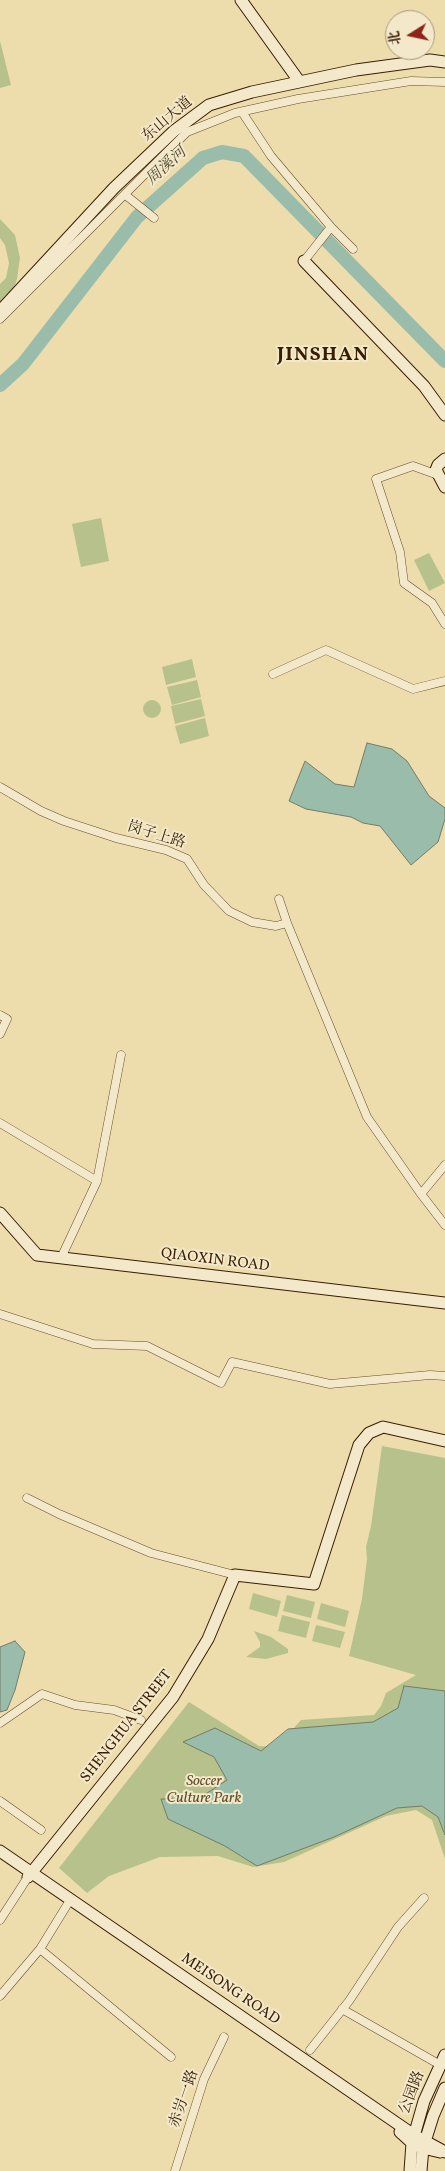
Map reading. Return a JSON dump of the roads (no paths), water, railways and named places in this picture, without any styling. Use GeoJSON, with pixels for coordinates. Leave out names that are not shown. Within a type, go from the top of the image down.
{"type":"FeatureCollection","features":[{"type":"Feature","properties":{"kind":"main road"},"geometry":{"type":"LineString","coordinates":[[241,0],[299,81]]}},
{"type":"Feature","properties":{"kind":"main road","name":"东山大道"},"geometry":{"type":"LineString","coordinates":[[0,311],[114,188],[174,131],[209,105],[299,81],[430,60],[445,62]]}},
{"type":"Feature","properties":{"kind":"main road"},"geometry":{"type":"LineString","coordinates":[[304,261],[424,386],[445,415]]}},
{"type":"Feature","properties":{"kind":"main road"},"geometry":{"type":"LineString","coordinates":[[445,459],[438,465],[436,470],[445,487]]}},
{"type":"Feature","properties":{"kind":"main road","name":"QIAOXIN ROAD"},"geometry":{"type":"LineString","coordinates":[[0,1213],[36,1255],[445,1303]]}},
{"type":"Feature","properties":{"kind":"main road"},"geometry":{"type":"LineString","coordinates":[[235,1575],[314,1584],[359,1445],[369,1433],[383,1427],[445,1441]]}},
{"type":"Feature","properties":{"kind":"main road","name":"SHENGHUA STREET"},"geometry":{"type":"LineString","coordinates":[[28,1877],[173,1697],[208,1639],[235,1575]]}},
{"type":"Feature","properties":{"kind":"main road","name":"MEISONG ROAD"},"geometry":{"type":"LineString","coordinates":[[0,1851],[413,2139]]}},
{"type":"Feature","properties":{"kind":"main road","name":"MEISONG ROAD"},"geometry":{"type":"LineString","coordinates":[[0,1858],[413,2139],[445,2152]]}},
{"type":"Feature","properties":{"kind":"main road","name":"公园路"},"geometry":{"type":"LineString","coordinates":[[410,2171],[413,2139],[424,2101],[445,2055]]}},
{"type":"Feature","properties":{"kind":"main road","name":"公园路"},"geometry":{"type":"LineString","coordinates":[[421,2171],[425,2144],[433,2116],[445,2088]]}},
{"type":"Feature","properties":{"kind":"street"},"geometry":{"type":"LineString","coordinates":[[0,319],[187,132],[242,112],[298,99],[411,81],[445,82]]}},
{"type":"Feature","properties":{"kind":"street"},"geometry":{"type":"LineString","coordinates":[[242,112],[271,156],[331,227],[353,249]]}},
{"type":"Feature","properties":{"kind":"street"},"geometry":{"type":"LineString","coordinates":[[128,197],[154,218]]}},
{"type":"Feature","properties":{"kind":"street"},"geometry":{"type":"LineString","coordinates":[[304,261],[331,227]]}},
{"type":"Feature","properties":{"kind":"street"},"geometry":{"type":"LineString","coordinates":[[438,475],[413,466],[376,479],[400,552],[404,583],[432,604],[445,624]]}},
{"type":"Feature","properties":{"kind":"street"},"geometry":{"type":"LineString","coordinates":[[273,674],[326,650],[413,689],[445,681]]}},
{"type":"Feature","properties":{"kind":"street","name":"岗子上路"},"geometry":{"type":"LineString","coordinates":[[0,787],[41,811],[64,821],[116,838],[166,850],[187,859],[204,885],[229,911],[252,922],[276,926],[286,924]]}},
{"type":"Feature","properties":{"kind":"street"},"geometry":{"type":"LineString","coordinates":[[279,899],[286,924],[367,1117],[420,1194],[445,1225]]}},
{"type":"Feature","properties":{"kind":"street"},"geometry":{"type":"LineString","coordinates":[[0,1015],[8,1019],[0,1034]]}},
{"type":"Feature","properties":{"kind":"street"},"geometry":{"type":"LineString","coordinates":[[61,1258],[97,1181],[121,1055]]}},
{"type":"Feature","properties":{"kind":"street"},"geometry":{"type":"LineString","coordinates":[[0,1123],[97,1181]]}},
{"type":"Feature","properties":{"kind":"street"},"geometry":{"type":"LineString","coordinates":[[420,1194],[445,1164]]}},
{"type":"Feature","properties":{"kind":"street"},"geometry":{"type":"LineString","coordinates":[[0,1314],[93,1344],[147,1346],[221,1383],[232,1362],[330,1384],[430,1375],[445,1376]]}},
{"type":"Feature","properties":{"kind":"street"},"geometry":{"type":"LineString","coordinates":[[27,1498],[59,1514],[151,1553],[235,1575]]}},
{"type":"Feature","properties":{"kind":"street"},"geometry":{"type":"LineString","coordinates":[[0,1723],[42,1694],[75,1705],[114,1710],[141,1720]]}},
{"type":"Feature","properties":{"kind":"street"},"geometry":{"type":"LineString","coordinates":[[0,1716],[16,1712]]}},
{"type":"Feature","properties":{"kind":"street"},"geometry":{"type":"LineString","coordinates":[[0,1801],[40,1830]]}},
{"type":"Feature","properties":{"kind":"street"},"geometry":{"type":"LineString","coordinates":[[0,1920],[28,1877]]}},
{"type":"Feature","properties":{"kind":"street"},"geometry":{"type":"LineString","coordinates":[[310,2050],[342,2009],[398,1927],[424,1898]]}},
{"type":"Feature","properties":{"kind":"street"},"geometry":{"type":"LineString","coordinates":[[0,1996],[40,1949],[67,1905]]}},
{"type":"Feature","properties":{"kind":"street"},"geometry":{"type":"LineString","coordinates":[[40,1949],[171,2057]]}},
{"type":"Feature","properties":{"kind":"street"},"geometry":{"type":"LineString","coordinates":[[342,2009],[435,2062]]}},
{"type":"Feature","properties":{"kind":"street","name":"赤岃一路"},"geometry":{"type":"LineString","coordinates":[[175,2171],[204,2079],[224,2037]]}},
{"type":"Feature","properties":{"kind":"waterway","name":"周溪河"},"geometry":{"type":"LineString","coordinates":[[0,385],[23,364],[137,217],[203,158],[222,152],[244,156],[445,361]]}},
{"type":"Feature","properties":{"kind":"district","name":"JINSHAN"},"geometry":{"type":"Point","coordinates":[323,356]}},
{"type":"Feature","properties":{"kind":"park label","name":"Soccer Culture Park"},"geometry":{"type":"Point","coordinates":[204,1790]}}]}
